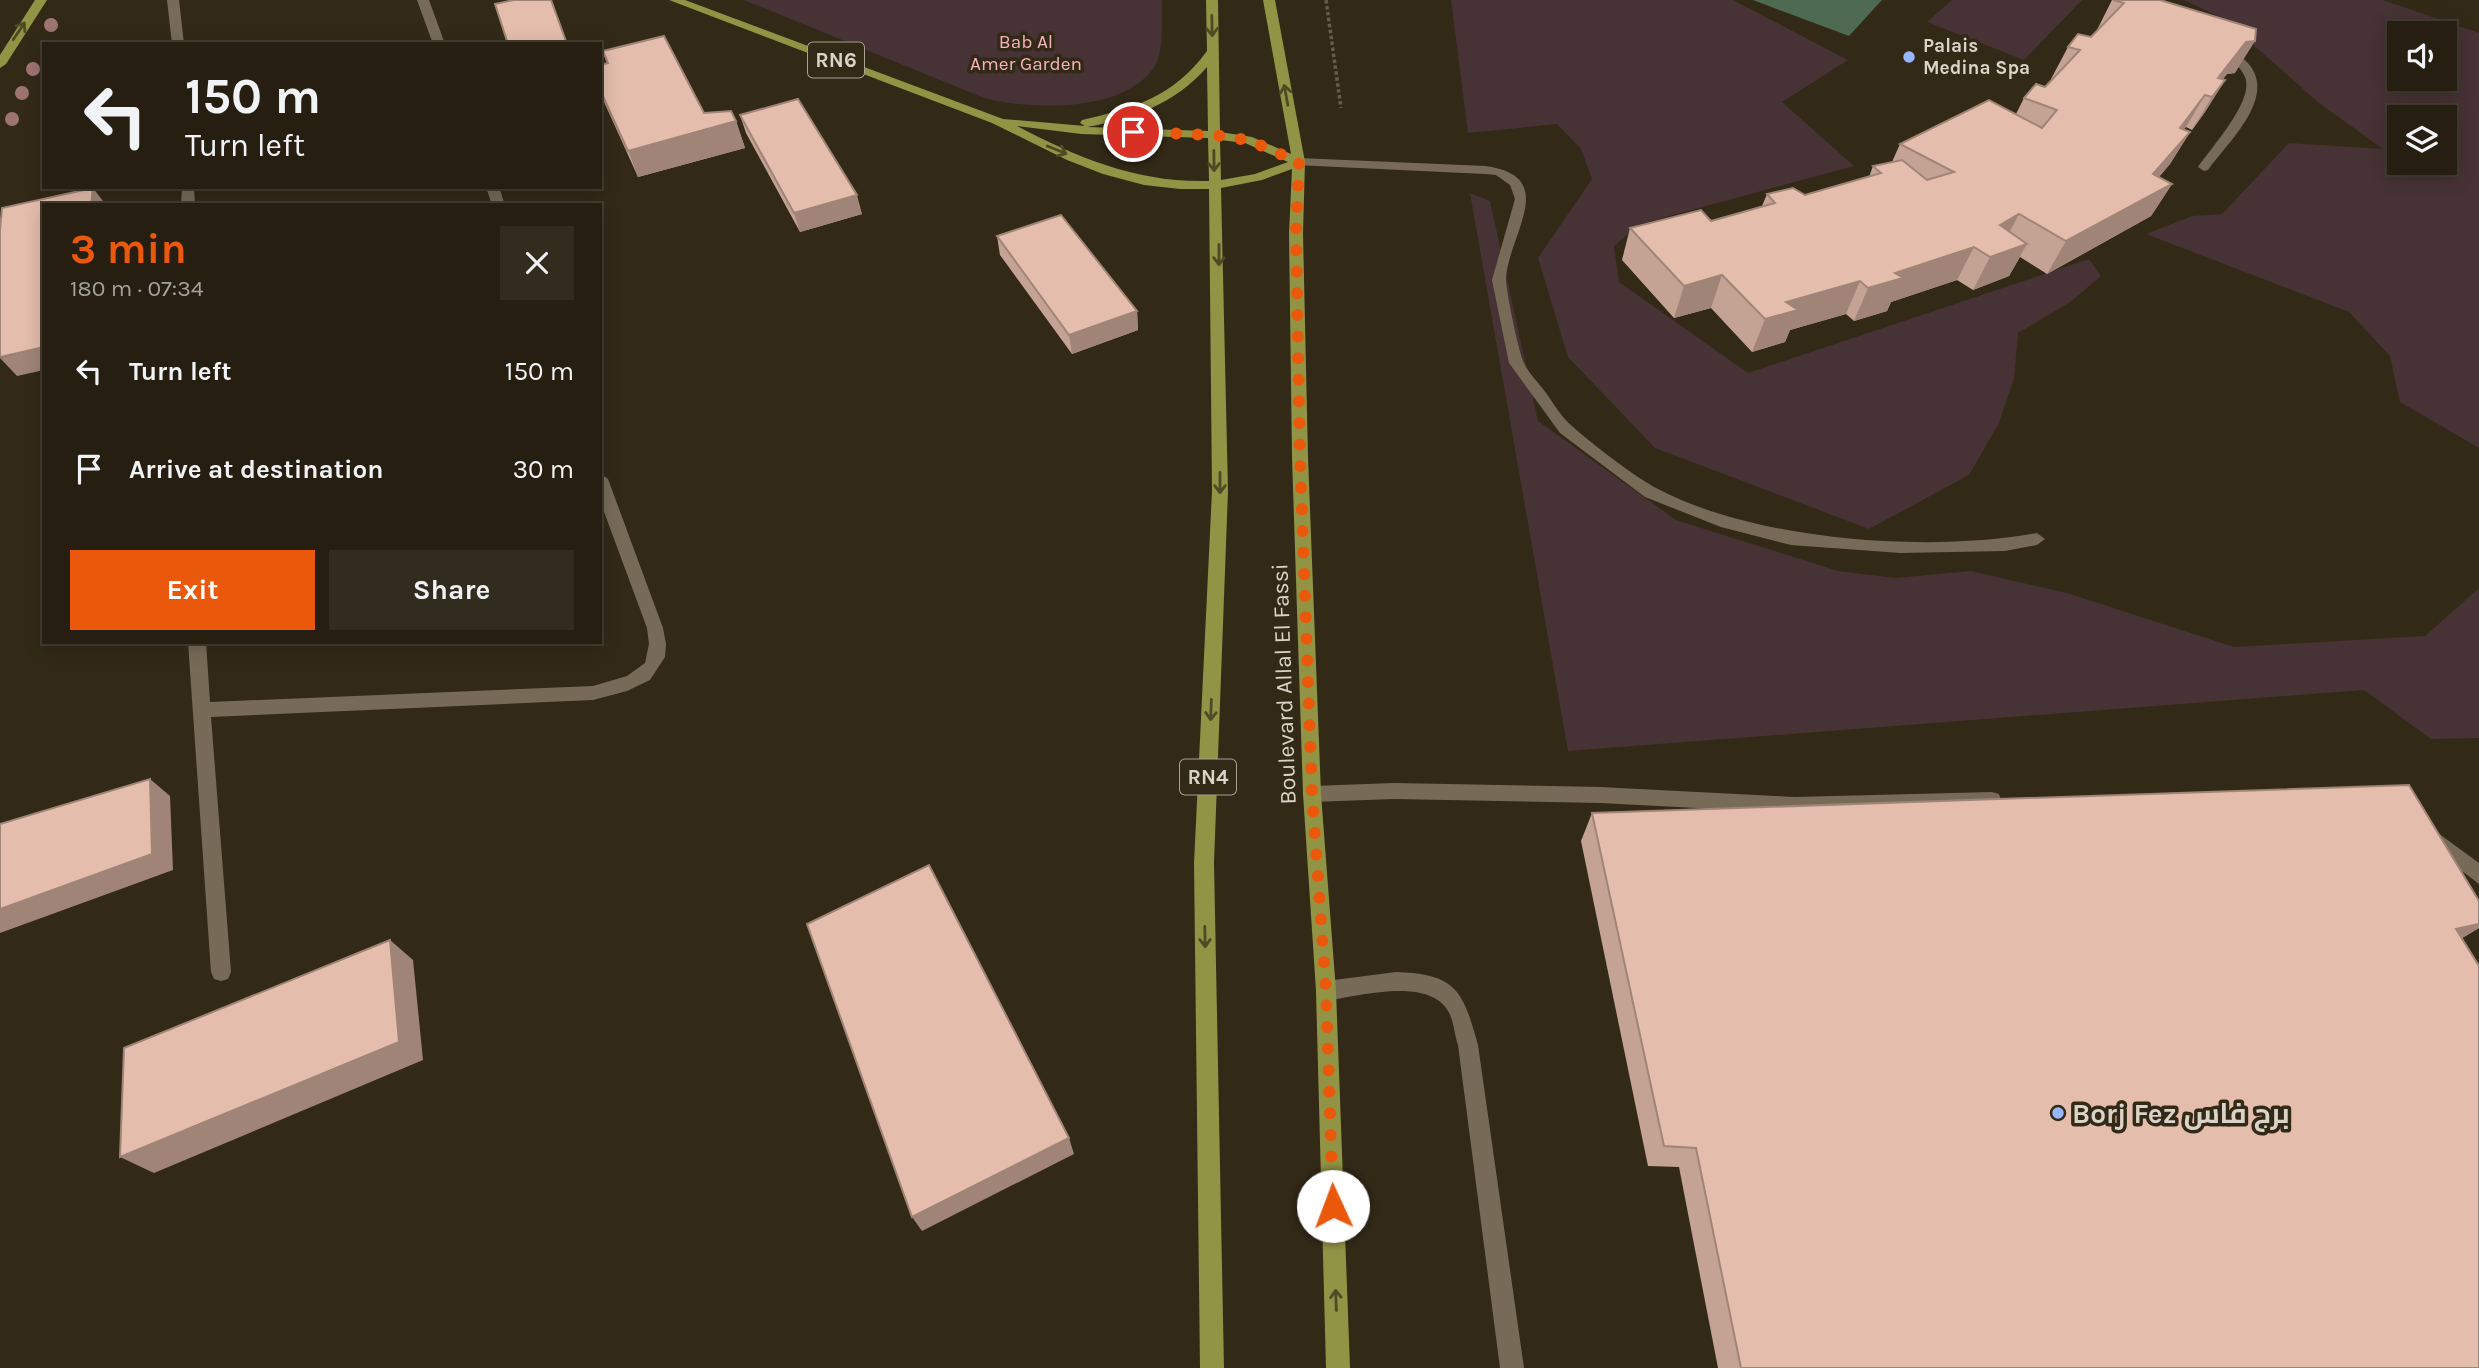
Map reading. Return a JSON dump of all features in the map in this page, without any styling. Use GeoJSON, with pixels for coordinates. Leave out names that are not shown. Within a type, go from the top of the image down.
{"type":"FeatureCollection","features":[{"type":"Feature","properties":{"kind":"main road"},"geometry":{"type":"LineString","coordinates":[[0,64],[40,0]]}},
{"type":"Feature","properties":{"kind":"main road","name":"RN6"},"geometry":{"type":"LineString","coordinates":[[675,0],[996,120],[1040,143],[1090,164],[1179,188],[1214,187],[1249,181],[1299,162]]}},
{"type":"Feature","properties":{"kind":"main road"},"geometry":{"type":"LineString","coordinates":[[1212,0],[1214,135]]}},
{"type":"Feature","properties":{"kind":"main road","name":"Boulevard Allal El Fassi"},"geometry":{"type":"LineString","coordinates":[[1269,0],[1299,162],[1296,233],[1300,457],[1312,794],[1326,991],[1338,1368]]}},
{"type":"Feature","properties":{"kind":"main road"},"geometry":{"type":"LineString","coordinates":[[1055,127],[1092,122],[1152,103],[1183,87],[1202,69],[1213,51]]}},
{"type":"Feature","properties":{"kind":"main road","name":"RN6"},"geometry":{"type":"LineString","coordinates":[[996,120],[1055,127],[1214,135],[1248,140],[1299,162]]}},
{"type":"Feature","properties":{"kind":"main road","name":"RN4"},"geometry":{"type":"LineString","coordinates":[[1212,1368],[1204,863],[1220,491],[1218,235],[1214,135]]}},
{"type":"Feature","properties":{"kind":"street"},"geometry":{"type":"LineString","coordinates":[[173,0],[178,42]]}},
{"type":"Feature","properties":{"kind":"street"},"geometry":{"type":"LineString","coordinates":[[423,0],[438,42]]}},
{"type":"Feature","properties":{"kind":"street"},"geometry":{"type":"LineString","coordinates":[[2204,167],[2253,97],[2253,81],[2242,63],[2206,38]]}},
{"type":"Feature","properties":{"kind":"street"},"geometry":{"type":"LineString","coordinates":[[1299,162],[1485,170],[1500,172],[1516,183],[1521,199],[1499,280],[1516,363],[1564,429],[1651,494],[1727,523],[1791,539],[1900,547],[2005,545],[2037,539]]}},
{"type":"Feature","properties":{"kind":"street"},"geometry":{"type":"LineString","coordinates":[[201,710],[593,693],[628,684],[649,673],[660,648],[602,484]]}},
{"type":"Feature","properties":{"kind":"street"},"geometry":{"type":"LineString","coordinates":[[197,644],[221,972]]}},
{"type":"Feature","properties":{"kind":"street"},"geometry":{"type":"LineString","coordinates":[[1312,794],[1394,791],[1600,795],[1795,805],[2016,799]]}},
{"type":"Feature","properties":{"kind":"street"},"geometry":{"type":"LineString","coordinates":[[2416,825],[2479,874]]}},
{"type":"Feature","properties":{"kind":"street"},"geometry":{"type":"LineString","coordinates":[[1326,991],[1419,981],[1441,989],[1455,1003],[1468,1045],[1513,1368]]}},
{"type":"Feature","properties":{"kind":"path"},"geometry":{"type":"LineString","coordinates":[[1326,0],[1341,108]]}},
{"type":"Feature","properties":{"kind":"green space","name":"Bab Al Amer Garden"},"geometry":{"type":"Polygon","coordinates":[[[744,0],[1162,0],[1161,45],[1153,69],[1138,83],[1119,94],[1097,101],[1073,104],[1025,105],[984,98],[744,0]]]}},
{"type":"Feature","properties":{"kind":"green space"},"geometry":{"type":"Polygon","coordinates":[[[1451,0],[1733,0],[1848,60],[1782,102],[1854,166],[1640,224],[1614,246],[1619,282],[1748,373],[2089,259],[2101,276],[2069,303],[2018,333],[2014,379],[1998,425],[1969,475],[1869,529],[1655,448],[1568,357],[1538,258],[1592,179],[1581,149],[1557,124],[1468,133],[1451,0]]]}},
{"type":"Feature","properties":{"kind":"green space"},"geometry":{"type":"Polygon","coordinates":[[[1952,0],[2082,0],[2024,60],[1927,22],[1952,0]]]}},
{"type":"Feature","properties":{"kind":"green space"},"geometry":{"type":"Polygon","coordinates":[[[2184,0],[2383,0],[2444,21],[2387,21],[2387,91],[2457,91],[2457,25],[2479,33],[2479,448],[2400,402],[2390,356],[2349,312],[2146,234],[2192,216],[2222,214],[2289,143],[2383,149],[2319,103],[2224,19],[2184,0]]]}},
{"type":"Feature","properties":{"kind":"green space"},"geometry":{"type":"Polygon","coordinates":[[[1470,193],[1490,201],[1538,421],[1676,520],[1838,571],[1895,578],[1971,571],[2067,593],[2234,647],[2425,636],[2479,588],[2479,738],[2431,739],[2364,690],[1568,751],[1470,193]]]}},
{"type":"Feature","properties":{"kind":"shaded area"},"geometry":{"type":"Polygon","coordinates":[[[1753,0],[1882,0],[1849,36],[1753,0]]]}},
{"type":"Feature","properties":{"kind":"building"},"geometry":{"type":"Polygon","coordinates":[[[514,0],[551,0],[566,42],[507,42],[495,4],[514,0]]]}},
{"type":"Feature","properties":{"kind":"building"},"geometry":{"type":"Polygon","coordinates":[[[2113,0],[2160,0],[2256,29],[2255,41],[2246,42],[2218,78],[2225,80],[2212,97],[2205,95],[2180,128],[2190,132],[2153,174],[2172,184],[2066,241],[2019,214],[2000,225],[2027,244],[1990,257],[1974,247],[1895,273],[1903,278],[1868,288],[1860,281],[1786,302],[1798,310],[1765,319],[1722,275],[1684,286],[1630,228],[1701,210],[1711,221],[1775,203],[1767,194],[1793,188],[1805,195],[1881,173],[1873,166],[1902,160],[1927,180],[1954,172],[1900,144],[1989,100],[2042,128],[2057,110],[2024,98],[2036,84],[2045,87],[2080,50],[2068,47],[2078,34],[2091,37],[2124,3],[2113,0]]]}},
{"type":"Feature","properties":{"kind":"building"},"geometry":{"type":"Polygon","coordinates":[[[664,36],[704,113],[731,111],[736,121],[628,151],[602,94],[602,64],[608,63],[603,51],[664,36]]]}},
{"type":"Feature","properties":{"kind":"building"},"geometry":{"type":"Polygon","coordinates":[[[798,99],[857,195],[794,213],[740,115],[798,99]]]}},
{"type":"Feature","properties":{"kind":"building"},"geometry":{"type":"Polygon","coordinates":[[[93,189],[91,203],[42,203],[42,347],[0,357],[0,230],[2,208],[93,189]]]}},
{"type":"Feature","properties":{"kind":"building"},"geometry":{"type":"Polygon","coordinates":[[[1061,215],[1137,311],[1069,335],[997,236],[1061,215]]]}},
{"type":"Feature","properties":{"kind":"building"},"geometry":{"type":"Polygon","coordinates":[[[150,779],[152,854],[0,909],[0,824],[150,779]]]}},
{"type":"Feature","properties":{"kind":"building","name":"Borj Fez برج فاس"},"geometry":{"type":"Polygon","coordinates":[[[2409,785],[2479,901],[2479,924],[2456,929],[2479,966],[2479,1368],[1741,1368],[1696,1148],[1664,1146],[1592,813],[2409,785]]]}},
{"type":"Feature","properties":{"kind":"building"},"geometry":{"type":"Polygon","coordinates":[[[929,865],[1069,1138],[912,1217],[807,924],[929,865]]]}},
{"type":"Feature","properties":{"kind":"building"},"geometry":{"type":"Polygon","coordinates":[[[390,940],[399,1042],[120,1157],[124,1048],[390,940]]]}},
{"type":"Feature","properties":{"kind":"place","name":"Palais Medina Spa"},"geometry":{"type":"Point","coordinates":[1909,57]}},
{"type":"Feature","properties":{"kind":"place","name":"Borj Fez برج فاس"},"geometry":{"type":"Point","coordinates":[2058,1113]}},
{"type":"Feature","properties":{"kind":"route"},"geometry":{"type":"LineString","coordinates":[[1133,132],[1214,135],[1248,140],[1299,162],[1296,233],[1300,457],[1312,794],[1326,991],[1333,1206]]}}]}
